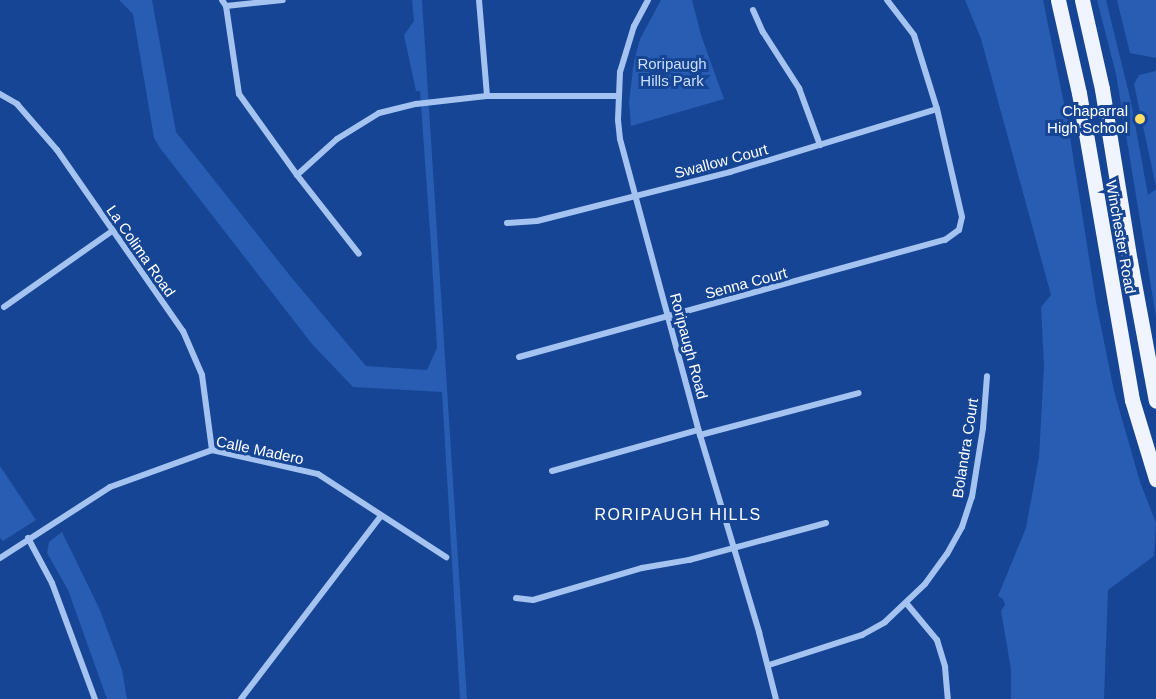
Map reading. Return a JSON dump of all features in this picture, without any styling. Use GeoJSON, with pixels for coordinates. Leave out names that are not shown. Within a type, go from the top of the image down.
{"type":"FeatureCollection","features":[{"type":"Feature","properties":{"kind":"main road","name":"Winchester Road"},"geometry":{"type":"LineString","coordinates":[[1058,0],[1079,93],[1132,399],[1156,478]]}},
{"type":"Feature","properties":{"kind":"main road","name":"Winchester Road"},"geometry":{"type":"LineString","coordinates":[[1082,0],[1102,89],[1156,402]]}},
{"type":"Feature","properties":{"kind":"street"},"geometry":{"type":"LineString","coordinates":[[283,0],[224,3],[239,94],[297,175],[359,254]]}},
{"type":"Feature","properties":{"kind":"street"},"geometry":{"type":"LineString","coordinates":[[479,0],[487,96]]}},
{"type":"Feature","properties":{"kind":"street","name":"Roripaugh Road"},"geometry":{"type":"LineString","coordinates":[[648,0],[627,45],[618,96],[620,139],[699,433],[732,549],[769,665],[776,699]]}},
{"type":"Feature","properties":{"kind":"street"},"geometry":{"type":"LineString","coordinates":[[887,0],[914,35],[937,109]]}},
{"type":"Feature","properties":{"kind":"street"},"geometry":{"type":"LineString","coordinates":[[753,10],[763,32],[799,88],[820,145]]}},
{"type":"Feature","properties":{"kind":"street","name":"La Colima Road"},"geometry":{"type":"LineString","coordinates":[[0,94],[17,104],[57,150],[183,331],[202,375],[212,450]]}},
{"type":"Feature","properties":{"kind":"street"},"geometry":{"type":"LineString","coordinates":[[297,175],[337,139],[379,113],[425,102],[487,96],[618,96]]}},
{"type":"Feature","properties":{"kind":"street","name":"Swallow Court"},"geometry":{"type":"LineString","coordinates":[[507,223],[537,221],[730,172],[937,109]]}},
{"type":"Feature","properties":{"kind":"street","name":"Senna Court"},"geometry":{"type":"LineString","coordinates":[[519,357],[945,240],[959,230],[962,217],[937,109]]}},
{"type":"Feature","properties":{"kind":"street"},"geometry":{"type":"LineString","coordinates":[[4,307],[112,231]]}},
{"type":"Feature","properties":{"kind":"street","name":"Bolandra Court"},"geometry":{"type":"LineString","coordinates":[[769,665],[862,635],[885,622],[907,604],[947,554],[962,527],[972,497],[983,428],[987,376]]}},
{"type":"Feature","properties":{"kind":"street"},"geometry":{"type":"LineString","coordinates":[[552,471],[859,393]]}},
{"type":"Feature","properties":{"kind":"street","name":"Calle Madero"},"geometry":{"type":"LineString","coordinates":[[0,558],[110,487],[212,450],[318,474],[446,557]]}},
{"type":"Feature","properties":{"kind":"street"},"geometry":{"type":"LineString","coordinates":[[241,699],[381,516]]}},
{"type":"Feature","properties":{"kind":"street"},"geometry":{"type":"LineString","coordinates":[[516,598],[532,600],[642,568],[732,549],[826,523]]}},
{"type":"Feature","properties":{"kind":"street"},"geometry":{"type":"LineString","coordinates":[[28,538],[52,583],[95,699]]}},
{"type":"Feature","properties":{"kind":"street"},"geometry":{"type":"LineString","coordinates":[[907,604],[937,640],[945,667],[948,699]]}},
{"type":"Feature","properties":{"kind":"green space"},"geometry":{"type":"Polygon","coordinates":[[[119,0],[152,0],[176,132],[291,277],[366,366],[427,370],[437,348],[431,246],[420,91],[416,91],[404,35],[414,21],[412,0],[422,0],[467,699],[460,699],[442,392],[353,387],[312,344],[154,138],[133,14],[119,0]]]}},
{"type":"Feature","properties":{"kind":"green space","name":"Roripaugh Hills Park"},"geometry":{"type":"Polygon","coordinates":[[[661,0],[692,0],[701,35],[724,99],[631,126],[629,102],[634,61],[640,39],[661,0]]]}},
{"type":"Feature","properties":{"kind":"green space"},"geometry":{"type":"Polygon","coordinates":[[[965,0],[1043,0],[1067,118],[1096,302],[1114,391],[1140,482],[1156,523],[1154,556],[1108,590],[1104,699],[1011,699],[1011,669],[1001,611],[1005,605],[1003,599],[998,596],[1026,528],[1039,457],[1044,365],[1041,307],[1051,295],[981,39],[965,0]]]}},
{"type":"Feature","properties":{"kind":"green space"},"geometry":{"type":"Polygon","coordinates":[[[1097,0],[1106,0],[1131,102],[1148,195],[1156,189],[1156,317],[1116,74],[1097,0]]]}},
{"type":"Feature","properties":{"kind":"green space"},"geometry":{"type":"Polygon","coordinates":[[[1117,0],[1156,0],[1156,58],[1130,53],[1117,0]]]}},
{"type":"Feature","properties":{"kind":"green space"},"geometry":{"type":"Polygon","coordinates":[[[1156,71],[1156,187],[1134,84],[1139,75],[1156,71]]]}},
{"type":"Feature","properties":{"kind":"green space"},"geometry":{"type":"Polygon","coordinates":[[[0,466],[36,520],[3,541],[0,538],[0,466]]]}},
{"type":"Feature","properties":{"kind":"green space"},"geometry":{"type":"Polygon","coordinates":[[[62,532],[100,610],[122,670],[127,699],[107,699],[68,590],[47,553],[49,542],[62,532]]]}},
{"type":"Feature","properties":{"kind":"place","name":"Chaparral High School"},"geometry":{"type":"Point","coordinates":[1140,119]}},
{"type":"Feature","properties":{"kind":"district","name":"RORIPAUGH HILLS"},"geometry":{"type":"Point","coordinates":[678,515]}}]}
